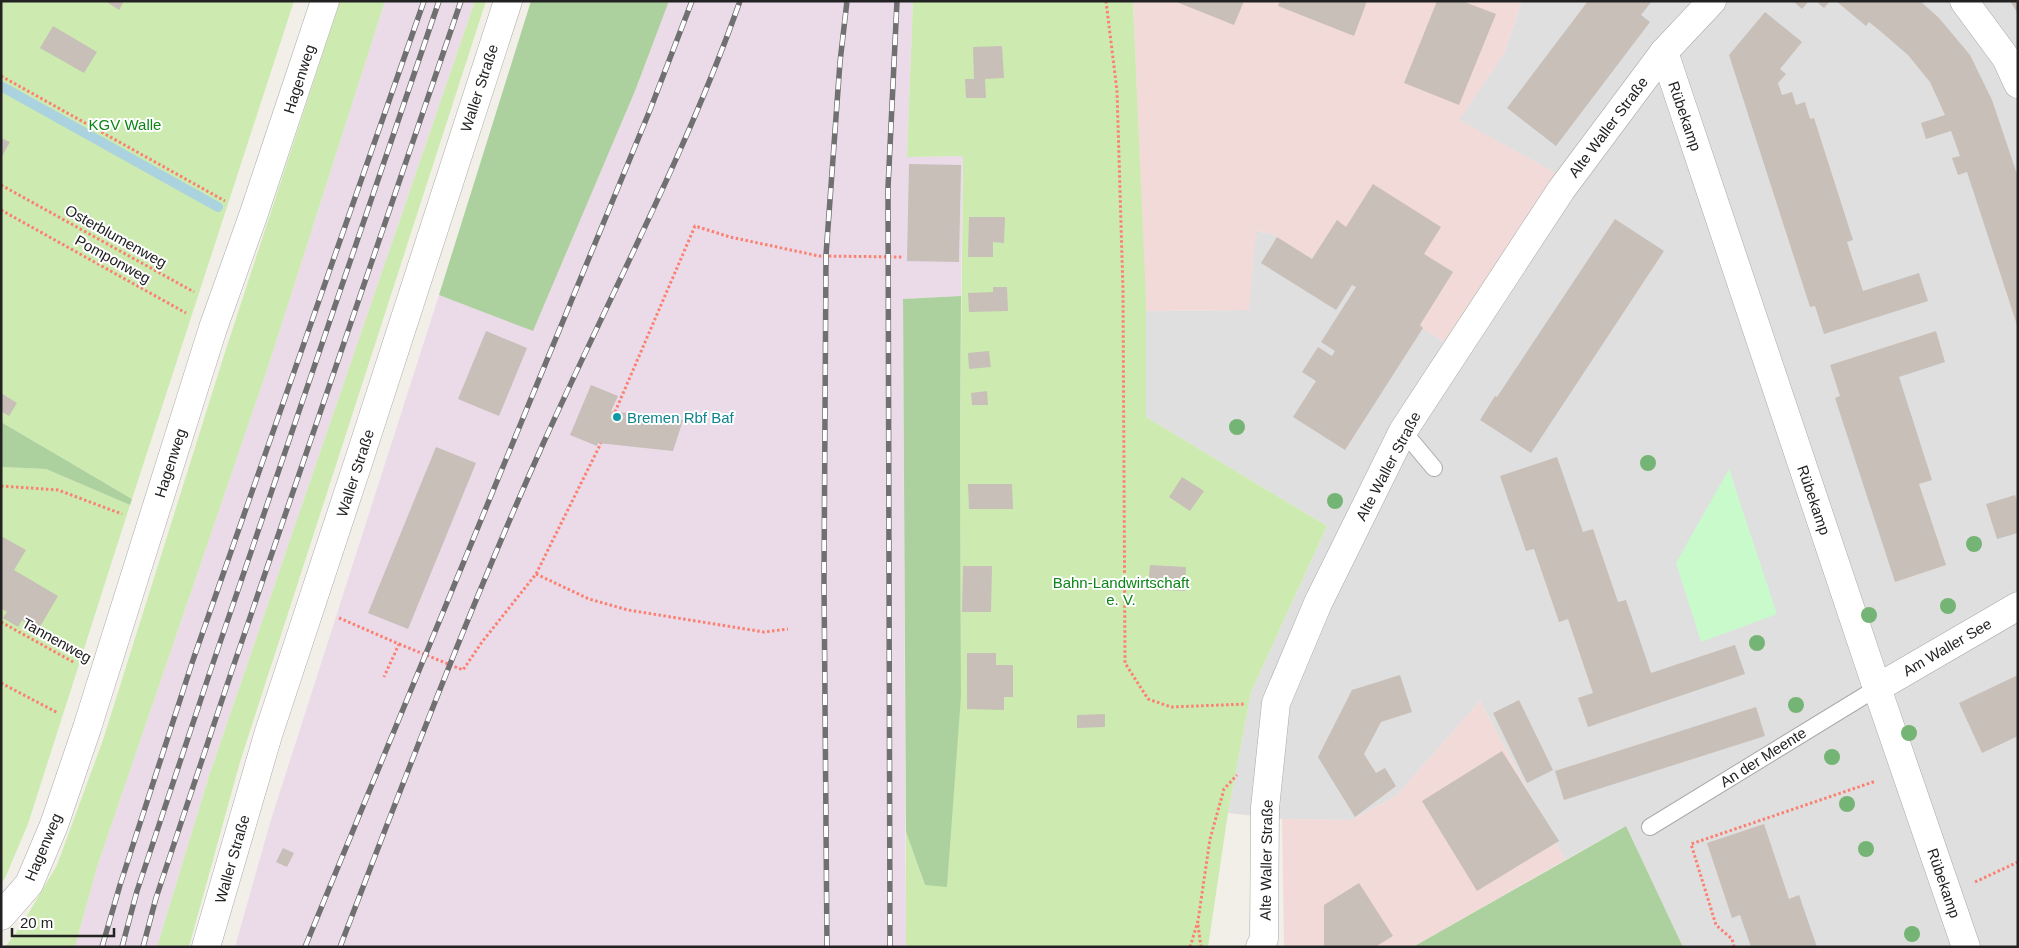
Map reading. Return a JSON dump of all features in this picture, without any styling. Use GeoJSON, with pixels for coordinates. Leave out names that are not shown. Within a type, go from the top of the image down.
{"type":"FeatureCollection","features":[{"type":"Feature","properties":{"kind":"street","name":"Hagenweg"},"geometry":{"type":"LineString","coordinates":[[1,916],[29,884],[54,825],[87,728],[217,317],[325,1]]}},
{"type":"Feature","properties":{"kind":"street","name":"Waller Straße"},"geometry":{"type":"LineString","coordinates":[[206,947],[268,735],[508,1]]}},
{"type":"Feature","properties":{"kind":"street","name":"Alte Waller Straße"},"geometry":{"type":"LineString","coordinates":[[1260,947],[1264,938],[1265,808],[1276,703],[1318,602],[1403,431],[1561,190],[1664,52],[1712,1]]}},
{"type":"Feature","properties":{"kind":"street"},"geometry":{"type":"LineString","coordinates":[[1964,1],[2006,58],[2018,84]]}},
{"type":"Feature","properties":{"kind":"street","name":"Rübekamp"},"geometry":{"type":"LineString","coordinates":[[1664,52],[1905,771],[1966,947]]}},
{"type":"Feature","properties":{"kind":"street","name":"Am Waller See"},"geometry":{"type":"LineString","coordinates":[[1877,688],[2018,606]]}},
{"type":"Feature","properties":{"kind":"lane"},"geometry":{"type":"LineString","coordinates":[[1403,431],[1434,468]]}},
{"type":"Feature","properties":{"kind":"lane","name":"An der Meente"},"geometry":{"type":"LineString","coordinates":[[1650,827],[1877,688]]}},
{"type":"Feature","properties":{"kind":"path"},"geometry":{"type":"LineString","coordinates":[[1106,1],[1117,91],[1123,280],[1125,663],[1148,699],[1171,707],[1276,703]]}},
{"type":"Feature","properties":{"kind":"path"},"geometry":{"type":"LineString","coordinates":[[1,76],[253,216]]}},
{"type":"Feature","properties":{"kind":"path","name":"Osterblumenweg"},"geometry":{"type":"LineString","coordinates":[[1,185],[217,317]]}},
{"type":"Feature","properties":{"kind":"path","name":"Pomponweg"},"geometry":{"type":"LineString","coordinates":[[1,210],[217,317]]}},
{"type":"Feature","properties":{"kind":"path"},"geometry":{"type":"LineString","coordinates":[[615,412],[695,226],[730,237],[819,256],[902,257]]}},
{"type":"Feature","properties":{"kind":"path"},"geometry":{"type":"LineString","coordinates":[[333,615],[463,670],[482,642],[536,574],[601,443]]}},
{"type":"Feature","properties":{"kind":"path"},"geometry":{"type":"LineString","coordinates":[[1,486],[58,490],[150,526]]}},
{"type":"Feature","properties":{"kind":"path"},"geometry":{"type":"LineString","coordinates":[[536,574],[588,599],[628,610],[764,632],[788,629]]}},
{"type":"Feature","properties":{"kind":"path","name":"Tannenweg"},"geometry":{"type":"LineString","coordinates":[[1,622],[102,678]]}},
{"type":"Feature","properties":{"kind":"path"},"geometry":{"type":"LineString","coordinates":[[384,677],[399,644]]}},
{"type":"Feature","properties":{"kind":"path"},"geometry":{"type":"LineString","coordinates":[[1,683],[87,728]]}},
{"type":"Feature","properties":{"kind":"path"},"geometry":{"type":"LineString","coordinates":[[1190,947],[1198,922],[1210,839],[1224,789],[1272,736]]}},
{"type":"Feature","properties":{"kind":"path"},"geometry":{"type":"LineString","coordinates":[[1734,947],[1732,939],[1716,925],[1691,844],[1905,771]]}},
{"type":"Feature","properties":{"kind":"path"},"geometry":{"type":"LineString","coordinates":[[1948,895],[2018,862]]}},
{"type":"Feature","properties":{"kind":"path"},"geometry":{"type":"LineString","coordinates":[[1198,922],[1200,947]]}},
{"type":"Feature","properties":{"kind":"shaded area"},"geometry":{"type":"Polygon","coordinates":[[[385,1],[475,1],[209,776],[157,947],[75,947],[97,867],[268,367],[385,1]]]}},
{"type":"Feature","properties":{"kind":"shaded area"},"geometry":{"type":"Polygon","coordinates":[[[669,1],[913,1],[907,157],[963,156],[961,296],[903,299],[906,947],[235,947],[270,823],[439,295],[533,330],[635,91],[669,1]]]}},
{"type":"Feature","properties":{"kind":"shaded area"},"geometry":{"type":"Polygon","coordinates":[[[1133,1],[1522,1],[1504,54],[1459,120],[1565,178],[1449,345],[1272,234],[1256,231],[1249,310],[1146,311],[1133,1]]]}},
{"type":"Feature","properties":{"kind":"shaded area"},"geometry":{"type":"Polygon","coordinates":[[[1522,1],[2018,1],[2018,947],[1683,947],[1626,826],[1565,860],[1480,701],[1396,796],[1351,820],[1282,819],[1228,813],[1251,692],[1327,526],[1146,417],[1146,311],[1248,310],[1255,231],[1272,234],[1449,345],[1565,178],[1458,120],[1504,54],[1522,1]]]}},
{"type":"Feature","properties":{"kind":"shaded area"},"geometry":{"type":"Polygon","coordinates":[[[1480,701],[1565,860],[1413,947],[1284,947],[1282,819],[1351,820],[1396,796],[1480,701]]]}},
{"type":"Feature","properties":{"kind":"green space","name":"KGV Walle"},"geometry":{"type":"Polygon","coordinates":[[[1,1],[294,1],[132,499],[1,422],[1,1]]]}},
{"type":"Feature","properties":{"kind":"green space"},"geometry":{"type":"Polygon","coordinates":[[[340,1],[385,1],[268,367],[97,867],[75,947],[5,947],[21,926],[57,865],[103,740],[226,349],[340,1]]]}},
{"type":"Feature","properties":{"kind":"green space"},"geometry":{"type":"Polygon","coordinates":[[[475,1],[486,1],[240,762],[189,947],[157,947],[209,776],[475,1]]]}},
{"type":"Feature","properties":{"kind":"green space"},"geometry":{"type":"Polygon","coordinates":[[[531,1],[669,1],[635,91],[533,331],[439,295],[531,1]]]}},
{"type":"Feature","properties":{"kind":"green space","name":"Bahn-Landwirtschaft e. V."},"geometry":{"type":"Polygon","coordinates":[[[913,1],[1133,1],[1146,299],[1146,417],[1327,526],[1251,692],[1228,813],[1208,947],[906,947],[906,832],[925,885],[961,696],[960,448],[963,156],[907,157],[913,1]]]}},
{"type":"Feature","properties":{"kind":"green space"},"geometry":{"type":"Polygon","coordinates":[[[961,296],[961,696],[947,887],[925,885],[906,832],[903,299],[961,296]]]}},
{"type":"Feature","properties":{"kind":"green space"},"geometry":{"type":"Polygon","coordinates":[[[1,422],[132,499],[130,505],[46,469],[1,467],[1,422]]]}},
{"type":"Feature","properties":{"kind":"green space"},"geometry":{"type":"Polygon","coordinates":[[[1,467],[46,469],[130,505],[28,824],[5,878],[1,883],[1,467]]]}},
{"type":"Feature","properties":{"kind":"green space"},"geometry":{"type":"Polygon","coordinates":[[[1729,469],[1777,614],[1701,642],[1676,563],[1729,469]]]}},
{"type":"Feature","properties":{"kind":"green space"},"geometry":{"type":"Polygon","coordinates":[[[1626,826],[1683,947],[1413,947],[1626,826]]]}},
{"type":"Feature","properties":{"kind":"building"},"geometry":{"type":"Polygon","coordinates":[[[105,1],[124,1],[119,10],[105,1]]]}},
{"type":"Feature","properties":{"kind":"building"},"geometry":{"type":"Polygon","coordinates":[[[1174,1],[1244,1],[1234,25],[1174,1]]]}},
{"type":"Feature","properties":{"kind":"building"},"geometry":{"type":"Polygon","coordinates":[[[1280,1],[1367,1],[1354,36],[1278,6],[1280,1]]]}},
{"type":"Feature","properties":{"kind":"building"},"geometry":{"type":"Polygon","coordinates":[[[1437,1],[1462,1],[1496,14],[1459,105],[1404,83],[1437,1]]]}},
{"type":"Feature","properties":{"kind":"building"},"geometry":{"type":"Polygon","coordinates":[[[1588,1],[1652,1],[1641,15],[1650,22],[1556,146],[1507,108],[1588,1]]]}},
{"type":"Feature","properties":{"kind":"building"},"geometry":{"type":"Polygon","coordinates":[[[1793,1],[1809,1],[1802,9],[1793,1]]]}},
{"type":"Feature","properties":{"kind":"building"},"geometry":{"type":"Polygon","coordinates":[[[1816,1],[1830,1],[1824,8],[1816,1]]]}},
{"type":"Feature","properties":{"kind":"building"},"geometry":{"type":"Polygon","coordinates":[[[1836,1],[1920,1],[1939,18],[1970,55],[1992,100],[2018,177],[2018,328],[1967,172],[1958,175],[1952,158],[1960,156],[1951,131],[1926,139],[1921,123],[1945,115],[1930,82],[1908,55],[1879,30],[1869,22],[1866,26],[1836,1]]]}},
{"type":"Feature","properties":{"kind":"building"},"geometry":{"type":"Polygon","coordinates":[[[2010,1],[2018,1],[2018,14],[2010,1]]]}},
{"type":"Feature","properties":{"kind":"building"},"geometry":{"type":"Polygon","coordinates":[[[1765,12],[1802,42],[1780,69],[1786,74],[1778,83],[1782,95],[1792,92],[1796,105],[1805,102],[1810,119],[1814,118],[1853,240],[1847,242],[1863,291],[1919,273],[1928,301],[1824,334],[1815,306],[1810,307],[1729,55],[1765,12]]]}},
{"type":"Feature","properties":{"kind":"building"},"geometry":{"type":"Polygon","coordinates":[[[53,26],[97,52],[84,73],[40,48],[53,26]]]}},
{"type":"Feature","properties":{"kind":"building"},"geometry":{"type":"Polygon","coordinates":[[[1002,46],[1004,78],[985,79],[986,98],[966,98],[965,79],[974,79],[973,47],[1002,46]]]}},
{"type":"Feature","properties":{"kind":"building"},"geometry":{"type":"Polygon","coordinates":[[[1,138],[10,142],[1,158],[1,138]]]}},
{"type":"Feature","properties":{"kind":"building"},"geometry":{"type":"Polygon","coordinates":[[[909,164],[961,165],[959,262],[907,261],[909,164]]]}},
{"type":"Feature","properties":{"kind":"building"},"geometry":{"type":"Polygon","coordinates":[[[1373,184],[1441,227],[1424,254],[1453,272],[1420,325],[1423,328],[1345,450],[1293,417],[1316,381],[1302,372],[1318,347],[1332,356],[1335,351],[1321,342],[1356,287],[1352,285],[1336,310],[1261,263],[1277,237],[1312,259],[1337,220],[1346,227],[1373,184]]]}},
{"type":"Feature","properties":{"kind":"building"},"geometry":{"type":"Polygon","coordinates":[[[969,217],[1005,217],[1004,243],[993,242],[993,257],[968,257],[969,217]]]}},
{"type":"Feature","properties":{"kind":"building"},"geometry":{"type":"Polygon","coordinates":[[[1615,219],[1664,251],[1531,453],[1480,420],[1615,219]]]}},
{"type":"Feature","properties":{"kind":"building"},"geometry":{"type":"Polygon","coordinates":[[[993,287],[1007,287],[1008,311],[969,312],[968,293],[993,292],[993,287]]]}},
{"type":"Feature","properties":{"kind":"building"},"geometry":{"type":"Polygon","coordinates":[[[486,331],[527,348],[499,416],[458,399],[486,331]]]}},
{"type":"Feature","properties":{"kind":"building"},"geometry":{"type":"Polygon","coordinates":[[[1936,331],[1945,362],[1899,377],[1932,480],[1919,484],[1946,565],[1895,582],[1835,398],[1840,396],[1830,365],[1936,331]]]}},
{"type":"Feature","properties":{"kind":"building"},"geometry":{"type":"Polygon","coordinates":[[[989,351],[991,367],[969,369],[968,353],[989,351]]]}},
{"type":"Feature","properties":{"kind":"building","name":"Bremen Rbf Baf"},"geometry":{"type":"Polygon","coordinates":[[[591,385],[618,396],[611,411],[683,420],[673,451],[598,443],[597,446],[570,435],[591,385]]]}},
{"type":"Feature","properties":{"kind":"building"},"geometry":{"type":"Polygon","coordinates":[[[987,391],[988,405],[972,405],[971,393],[987,391]]]}},
{"type":"Feature","properties":{"kind":"building"},"geometry":{"type":"Polygon","coordinates":[[[1,393],[17,403],[9,416],[1,411],[1,393]]]}},
{"type":"Feature","properties":{"kind":"building"},"geometry":{"type":"Polygon","coordinates":[[[436,447],[476,463],[408,629],[368,613],[436,447]]]}},
{"type":"Feature","properties":{"kind":"building"},"geometry":{"type":"Polygon","coordinates":[[[1557,457],[1583,532],[1593,529],[1618,602],[1626,600],[1651,673],[1735,645],[1745,674],[1588,727],[1578,698],[1593,693],[1568,619],[1559,622],[1534,549],[1526,551],[1500,476],[1557,457]]]}},
{"type":"Feature","properties":{"kind":"building"},"geometry":{"type":"Polygon","coordinates":[[[1182,477],[1204,491],[1190,511],[1169,497],[1182,477]]]}},
{"type":"Feature","properties":{"kind":"building"},"geometry":{"type":"Polygon","coordinates":[[[968,484],[1012,484],[1013,509],[969,509],[968,484]]]}},
{"type":"Feature","properties":{"kind":"building"},"geometry":{"type":"Polygon","coordinates":[[[2015,495],[2018,505],[2018,533],[1997,539],[1986,504],[2015,495]]]}},
{"type":"Feature","properties":{"kind":"building"},"geometry":{"type":"Polygon","coordinates":[[[1,536],[26,550],[14,570],[58,596],[38,630],[22,620],[18,627],[3,618],[7,612],[1,608],[1,536]]]}},
{"type":"Feature","properties":{"kind":"building"},"geometry":{"type":"Polygon","coordinates":[[[1150,565],[1186,567],[1185,591],[1148,589],[1150,565]]]}},
{"type":"Feature","properties":{"kind":"building"},"geometry":{"type":"Polygon","coordinates":[[[963,566],[992,566],[991,612],[962,612],[963,566]]]}},
{"type":"Feature","properties":{"kind":"building"},"geometry":{"type":"Polygon","coordinates":[[[967,653],[996,653],[996,665],[1013,665],[1013,697],[1004,697],[1004,710],[967,709],[967,653]]]}},
{"type":"Feature","properties":{"kind":"building"},"geometry":{"type":"Polygon","coordinates":[[[1400,675],[1412,712],[1381,722],[1364,754],[1376,773],[1385,768],[1396,786],[1355,817],[1318,757],[1352,690],[1400,675]]]}},
{"type":"Feature","properties":{"kind":"building"},"geometry":{"type":"Polygon","coordinates":[[[2018,675],[2018,736],[1982,753],[1959,703],[2018,675]]]}},
{"type":"Feature","properties":{"kind":"building"},"geometry":{"type":"Polygon","coordinates":[[[1519,700],[1553,770],[1527,783],[1493,713],[1519,700]]]}},
{"type":"Feature","properties":{"kind":"building"},"geometry":{"type":"Polygon","coordinates":[[[1756,707],[1765,736],[1564,800],[1555,771],[1756,707]]]}},
{"type":"Feature","properties":{"kind":"building"},"geometry":{"type":"Polygon","coordinates":[[[1105,714],[1105,727],[1077,728],[1077,715],[1105,714]]]}},
{"type":"Feature","properties":{"kind":"building"},"geometry":{"type":"Polygon","coordinates":[[[1502,751],[1559,841],[1477,891],[1422,801],[1502,751]]]}},
{"type":"Feature","properties":{"kind":"building"},"geometry":{"type":"Polygon","coordinates":[[[1764,824],[1789,899],[1799,895],[1817,947],[1751,947],[1740,915],[1732,918],[1707,843],[1764,824]]]}},
{"type":"Feature","properties":{"kind":"building"},"geometry":{"type":"Polygon","coordinates":[[[283,848],[294,853],[287,867],[276,862],[283,848]]]}},
{"type":"Feature","properties":{"kind":"building"},"geometry":{"type":"Polygon","coordinates":[[[1359,883],[1393,936],[1375,947],[1324,947],[1324,905],[1359,883]]]}},
{"type":"Feature","properties":{"kind":"waterway"},"geometry":{"type":"LineString","coordinates":[[1,86],[218,207]]}},
{"type":"Feature","properties":{"kind":"railway"},"geometry":{"type":"LineString","coordinates":[[102,947],[120,885],[193,660],[424,1]]}},
{"type":"Feature","properties":{"kind":"railway"},"geometry":{"type":"LineString","coordinates":[[122,947],[137,891],[211,669],[439,1]]}},
{"type":"Feature","properties":{"kind":"railway"},"geometry":{"type":"LineString","coordinates":[[143,947],[156,898],[231,673],[461,1]]}},
{"type":"Feature","properties":{"kind":"railway"},"geometry":{"type":"LineString","coordinates":[[305,947],[650,110],[692,1]]}},
{"type":"Feature","properties":{"kind":"railway"},"geometry":{"type":"LineString","coordinates":[[340,947],[489,568],[568,389],[646,225],[696,114],[740,1]]}},
{"type":"Feature","properties":{"kind":"railway"},"geometry":{"type":"LineString","coordinates":[[827,947],[824,579],[826,255],[840,62],[847,1]]}},
{"type":"Feature","properties":{"kind":"railway"},"geometry":{"type":"LineString","coordinates":[[890,947],[888,188],[897,1]]}},
{"type":"Feature","properties":{"kind":"place","name":"Bremen Rbf Baf"},"geometry":{"type":"Point","coordinates":[617,417]}}]}
